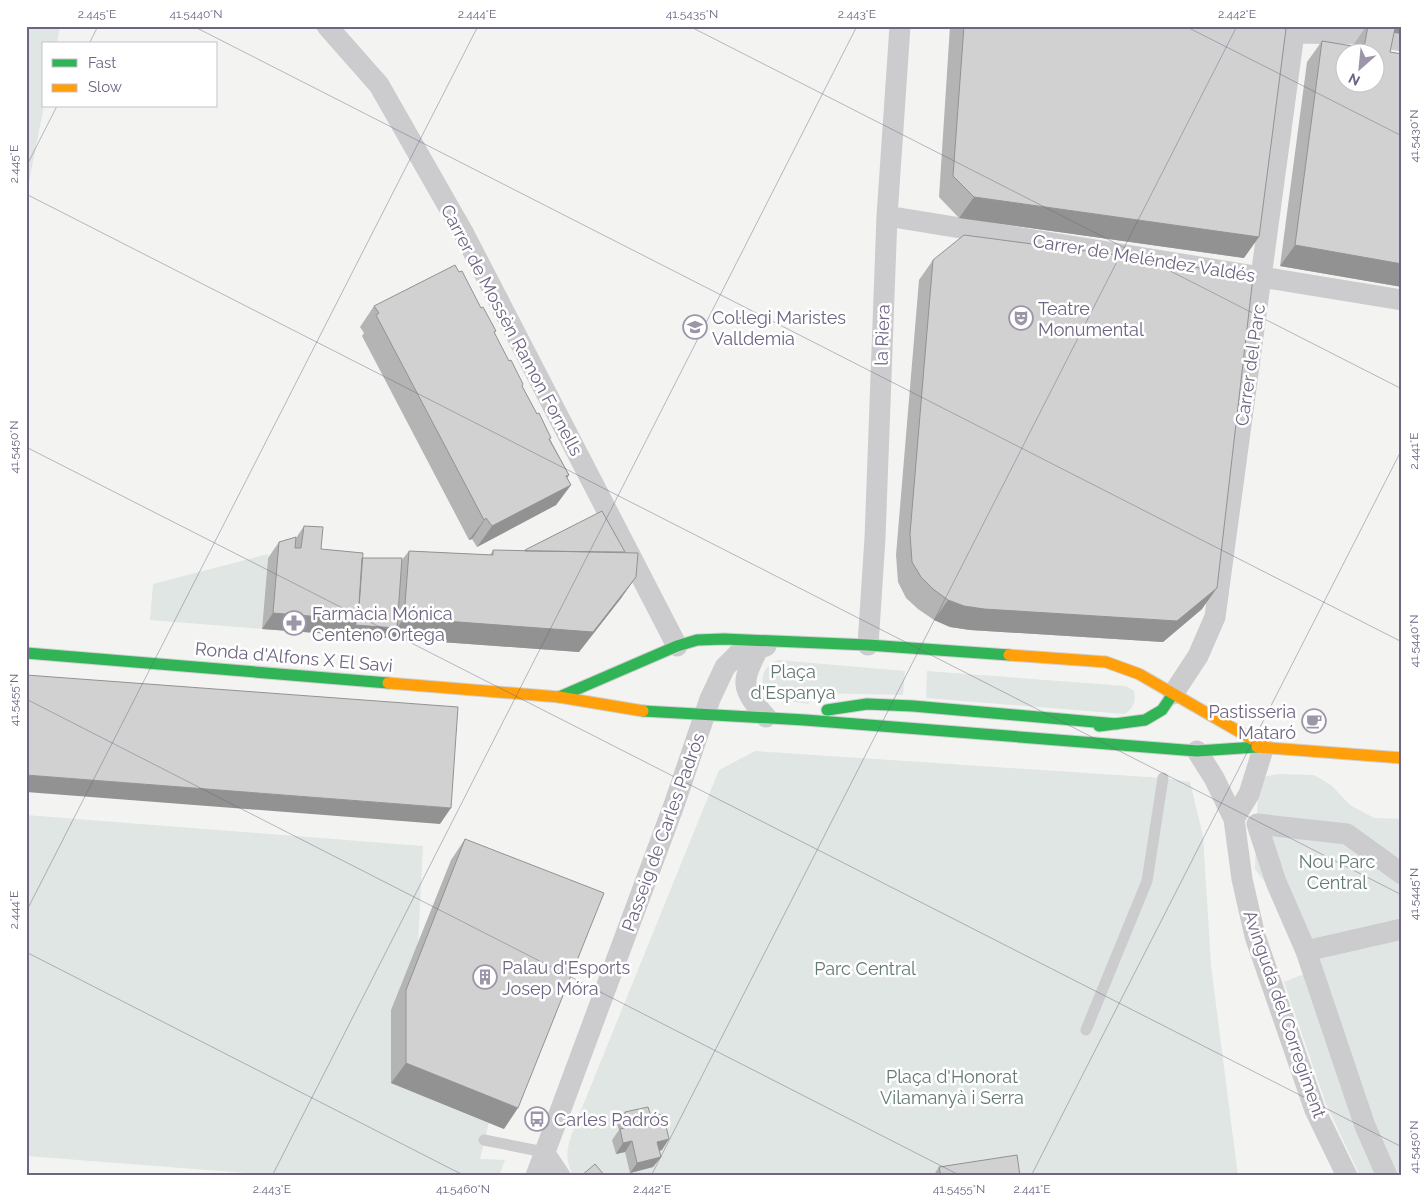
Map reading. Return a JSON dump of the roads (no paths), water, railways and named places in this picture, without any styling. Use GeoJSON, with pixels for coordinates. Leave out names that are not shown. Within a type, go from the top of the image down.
{"type":"FeatureCollection","features":[{"type":"Feature","properties":{"kind":"street","name":"Carrer de Mossèn Ramon Fornells"},"geometry":{"type":"LineString","coordinates":[[327,26],[379,84],[459,226],[677,646]]}},
{"type":"Feature","properties":{"kind":"street","name":"la Riera"},"geometry":{"type":"LineString","coordinates":[[868,645],[875,538],[887,216],[900,26]]}},
{"type":"Feature","properties":{"kind":"street"},"geometry":{"type":"LineString","coordinates":[[1256,26],[1358,34],[1402,41]]}},
{"type":"Feature","properties":{"kind":"street","name":"Carrer del Parc"},"geometry":{"type":"LineString","coordinates":[[1173,694],[1198,656],[1215,617],[1295,30]]}},
{"type":"Feature","properties":{"kind":"street","name":"Carrer de Meléndez Valdés"},"geometry":{"type":"LineString","coordinates":[[887,216],[1402,300]]}},
{"type":"Feature","properties":{"kind":"street"},"geometry":{"type":"LineString","coordinates":[[559,697],[677,646],[697,640],[724,638],[868,645],[1106,662],[1139,674],[1264,746]]}},
{"type":"Feature","properties":{"kind":"street"},"geometry":{"type":"LineString","coordinates":[[704,714],[725,667],[739,654],[759,647],[811,642]]}},
{"type":"Feature","properties":{"kind":"street"},"geometry":{"type":"LineString","coordinates":[[759,647],[749,666],[745,684],[749,697],[766,718]]}},
{"type":"Feature","properties":{"kind":"street","name":"Ronda d'Alfons X El Savi"},"geometry":{"type":"LineString","coordinates":[[26,653],[559,697]]}},
{"type":"Feature","properties":{"kind":"street"},"geometry":{"type":"LineString","coordinates":[[1004,736],[1145,720],[1162,710],[1173,694]]}},
{"type":"Feature","properties":{"kind":"street"},"geometry":{"type":"LineString","coordinates":[[559,697],[631,710],[805,720],[1196,751],[1264,746],[1402,758]]}},
{"type":"Feature","properties":{"kind":"street"},"geometry":{"type":"LineString","coordinates":[[805,720],[832,708],[866,704],[913,706],[1117,724]]}},
{"type":"Feature","properties":{"kind":"street","name":"Passeig de Carles Padrós"},"geometry":{"type":"LineString","coordinates":[[536,1176],[680,790],[704,714]]}},
{"type":"Feature","properties":{"kind":"street"},"geometry":{"type":"LineString","coordinates":[[1234,819],[1249,794],[1264,746]]}},
{"type":"Feature","properties":{"kind":"street","name":"Avinguda del Corregiment"},"geometry":{"type":"LineString","coordinates":[[1196,751],[1214,778],[1234,819],[1242,879],[1255,936],[1315,1110],[1346,1176]]}},
{"type":"Feature","properties":{"kind":"street"},"geometry":{"type":"LineString","coordinates":[[1387,1176],[1365,1126],[1306,951],[1276,882],[1257,824],[1347,834],[1402,874]]}},
{"type":"Feature","properties":{"kind":"street"},"geometry":{"type":"LineString","coordinates":[[1306,951],[1402,929]]}},
{"type":"Feature","properties":{"kind":"street"},"geometry":{"type":"LineString","coordinates":[[544,1152],[560,1176]]}},
{"type":"Feature","properties":{"kind":"lane"},"geometry":{"type":"LineString","coordinates":[[1086,1030],[1147,880],[1163,778]]}},
{"type":"Feature","properties":{"kind":"lane"},"geometry":{"type":"LineString","coordinates":[[484,1140],[544,1152]]}},
{"type":"Feature","properties":{"kind":"place","name":"Teatre Monumental"},"geometry":{"type":"Point","coordinates":[1021,318]}},
{"type":"Feature","properties":{"kind":"place","name":"Col·legi Maristes Valldemia"},"geometry":{"type":"Point","coordinates":[695,327]}},
{"type":"Feature","properties":{"kind":"place","name":"Farmàcia Mónica Centeno Ortega"},"geometry":{"type":"Point","coordinates":[294,623]}},
{"type":"Feature","properties":{"kind":"place","name":"Pastisseria Mataró"},"geometry":{"type":"Point","coordinates":[1314,721]}},
{"type":"Feature","properties":{"kind":"place","name":"Palau d'Esports Josep Móra"},"geometry":{"type":"Point","coordinates":[485,977]}},
{"type":"Feature","properties":{"kind":"place","name":"Carles Padrós"},"geometry":{"type":"Point","coordinates":[537,1119]}},
{"type":"Feature","properties":{"kind":"park label","name":"Plaça d'Espanya"},"geometry":{"type":"Point","coordinates":[793,681]}},
{"type":"Feature","properties":{"kind":"park label","name":"Nou Parc Central"},"geometry":{"type":"Point","coordinates":[1337,871]}},
{"type":"Feature","properties":{"kind":"park label","name":"Parc Central"},"geometry":{"type":"Point","coordinates":[865,968]}},
{"type":"Feature","properties":{"kind":"park label","name":"Plaça d'Honorat Vilamanyà i Serra"},"geometry":{"type":"Point","coordinates":[952,1086]}}]}
